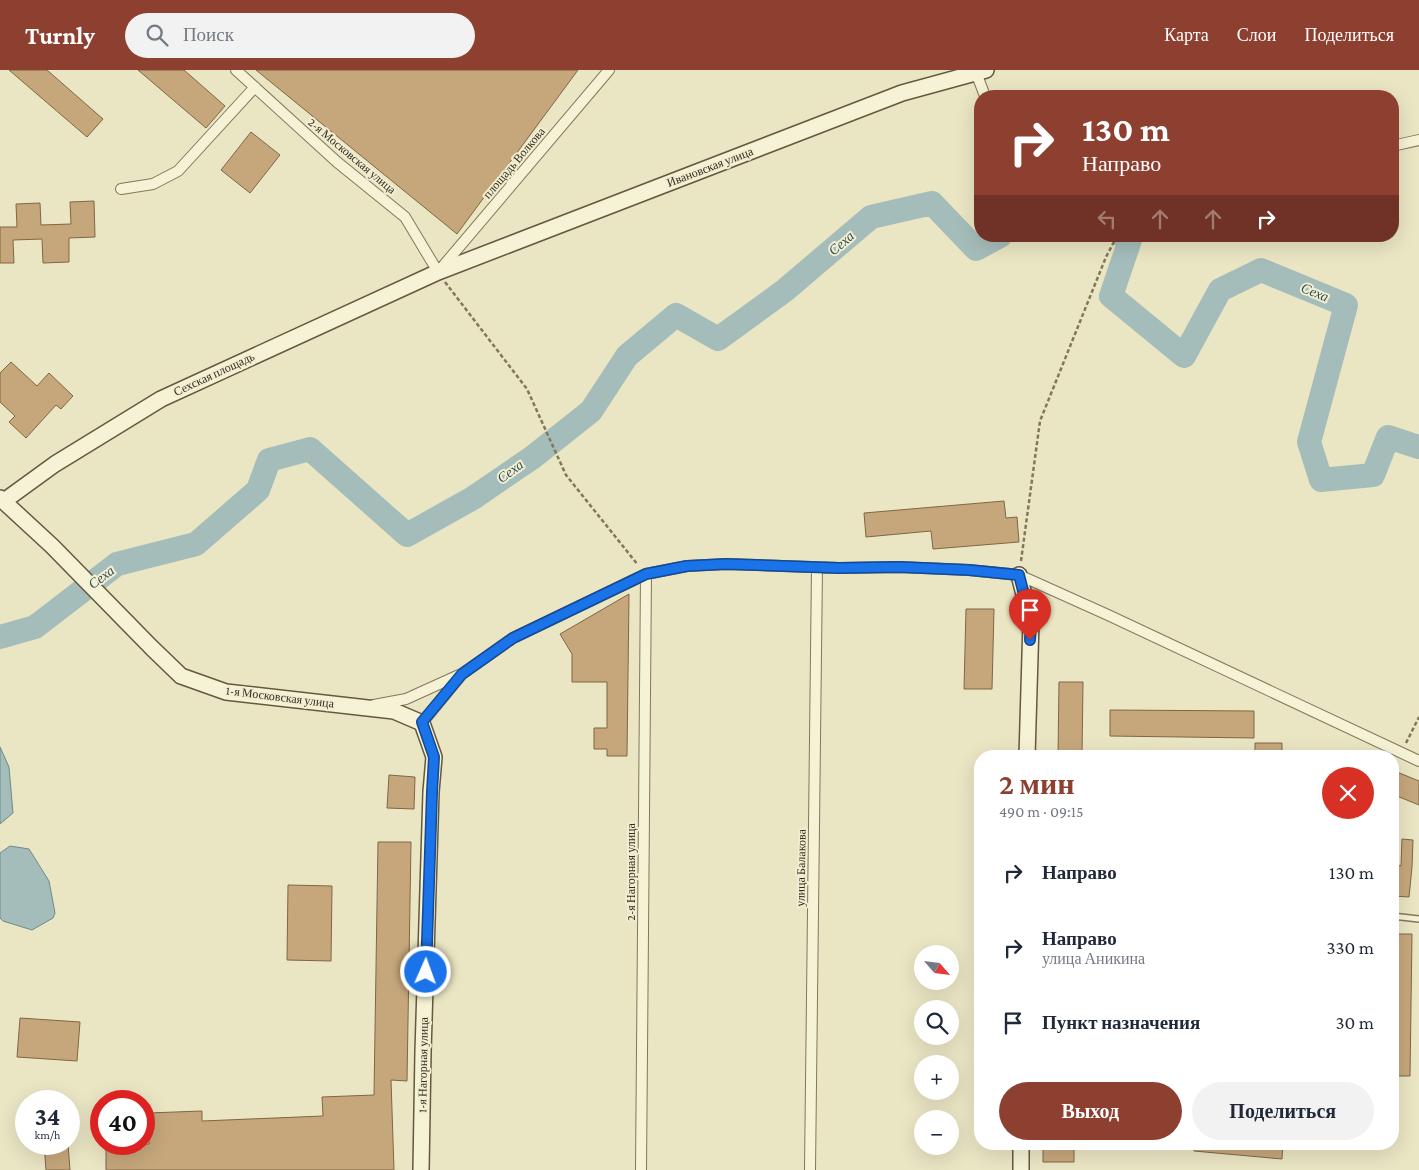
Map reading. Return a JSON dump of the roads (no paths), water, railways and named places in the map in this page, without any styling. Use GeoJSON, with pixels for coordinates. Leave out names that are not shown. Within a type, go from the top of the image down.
{"type":"FeatureCollection","features":[{"type":"Feature","properties":{"kind":"street","name":"2-я Московская улица"},"geometry":{"type":"LineString","coordinates":[[236,70],[337,162],[405,217],[438,272]]}},
{"type":"Feature","properties":{"kind":"street","name":"площадь Волкова"},"geometry":{"type":"LineString","coordinates":[[438,272],[609,70]]}},
{"type":"Feature","properties":{"kind":"street"},"geometry":{"type":"LineString","coordinates":[[979,71],[984,90]]}},
{"type":"Feature","properties":{"kind":"street","name":"Ивановская улица"},"geometry":{"type":"LineString","coordinates":[[438,272],[902,93],[979,71]]}},
{"type":"Feature","properties":{"kind":"street"},"geometry":{"type":"LineString","coordinates":[[122,189],[152,184],[178,171],[255,88]]}},
{"type":"Feature","properties":{"kind":"street"},"geometry":{"type":"LineString","coordinates":[[1399,144],[1419,140]]}},
{"type":"Feature","properties":{"kind":"street","name":"Сехская площадь"},"geometry":{"type":"LineString","coordinates":[[2,500],[55,464],[162,399],[438,272]]}},
{"type":"Feature","properties":{"kind":"street","name":"1-я Московская улица"},"geometry":{"type":"LineString","coordinates":[[2,500],[52,546],[180,676],[226,692],[394,711],[422,722]]}},
{"type":"Feature","properties":{"kind":"street"},"geometry":{"type":"LineString","coordinates":[[359,707],[406,699],[462,674],[513,638],[646,574],[687,566],[726,564],[839,568],[899,567],[969,570],[1019,575],[1117,619],[1395,750]]}},
{"type":"Feature","properties":{"kind":"street","name":"улица Балакова"},"geometry":{"type":"LineString","coordinates":[[810,1170],[817,567]]}},
{"type":"Feature","properties":{"kind":"street","name":"2-я Нагорная улица"},"geometry":{"type":"LineString","coordinates":[[641,1170],[646,574]]}},
{"type":"Feature","properties":{"kind":"street"},"geometry":{"type":"LineString","coordinates":[[1019,575],[1031,622],[1027,750]]}},
{"type":"Feature","properties":{"kind":"street"},"geometry":{"type":"LineString","coordinates":[[422,722],[462,674]]}},
{"type":"Feature","properties":{"kind":"street","name":"1-я Нагорная улица"},"geometry":{"type":"LineString","coordinates":[[421,1170],[434,757],[422,722]]}},
{"type":"Feature","properties":{"kind":"street"},"geometry":{"type":"LineString","coordinates":[[1399,752],[1419,762]]}},
{"type":"Feature","properties":{"kind":"street"},"geometry":{"type":"LineString","coordinates":[[1021,1150],[1021,1170]]}},
{"type":"Feature","properties":{"kind":"lane"},"geometry":{"type":"LineString","coordinates":[[1399,917],[1419,919]]}},
{"type":"Feature","properties":{"kind":"water"},"geometry":{"type":"Polygon","coordinates":[[[0,747],[9,767],[13,813],[0,824],[0,747]]]}},
{"type":"Feature","properties":{"kind":"water"},"geometry":{"type":"Polygon","coordinates":[[[10,846],[29,849],[49,881],[55,913],[53,918],[32,930],[3,921],[0,918],[0,853],[10,846]]]}},
{"type":"Feature","properties":{"kind":"waterway","name":"Сеха"},"geometry":{"type":"LineString","coordinates":[[0,637],[35,627],[117,564],[196,544],[258,490],[269,460],[310,449],[407,535],[473,498],[533,457],[591,411],[627,356],[676,315],[718,339],[784,291],[871,217],[932,203],[976,249],[989,242]]}},
{"type":"Feature","properties":{"kind":"waterway","name":"Сеха"},"geometry":{"type":"LineString","coordinates":[[1129,242],[1111,296],[1184,356],[1220,290],[1261,270],[1346,305],[1309,442],[1321,480],[1373,475],[1388,437],[1419,447]]}}]}
